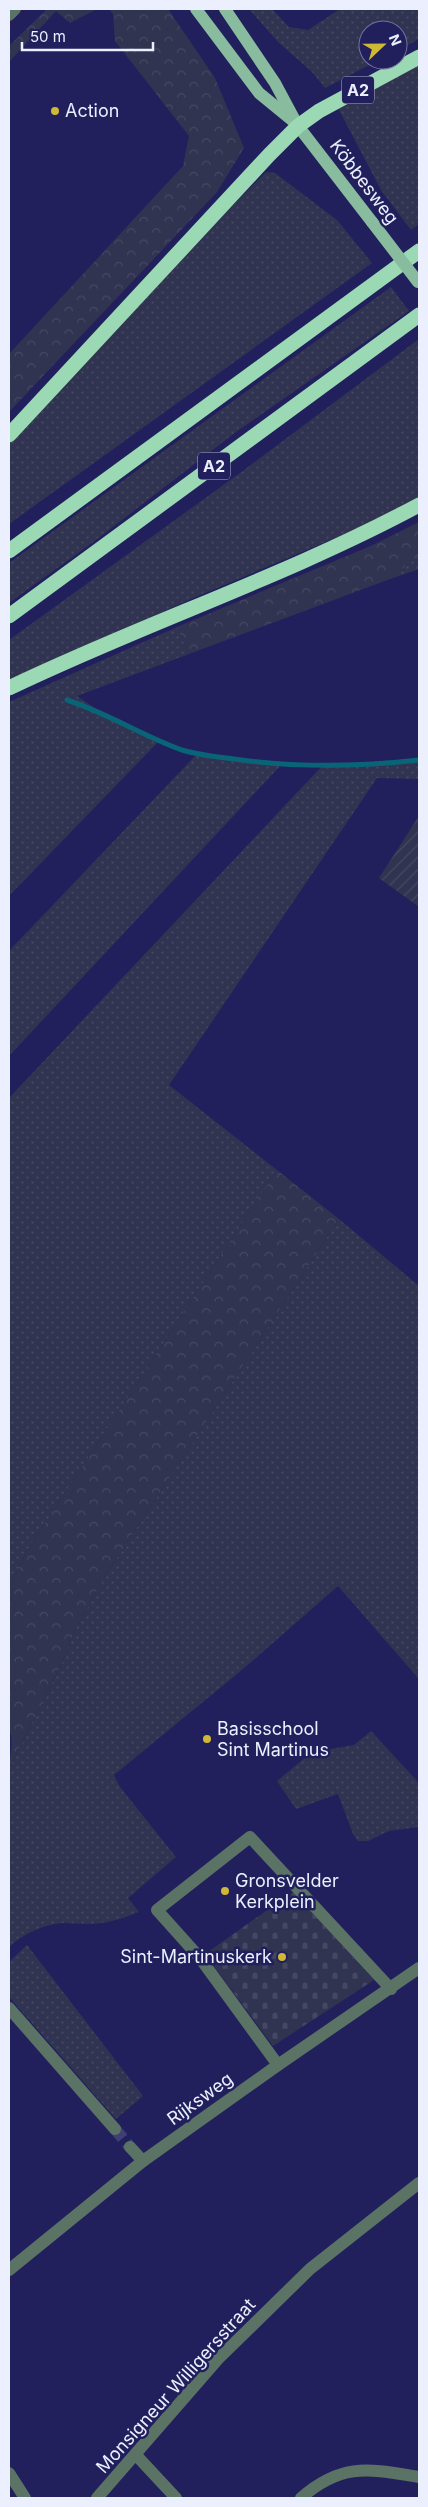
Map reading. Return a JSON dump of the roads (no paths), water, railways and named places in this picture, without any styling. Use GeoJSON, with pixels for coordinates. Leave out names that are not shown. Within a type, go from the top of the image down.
{"type":"FeatureCollection","features":[{"type":"Feature","properties":{"kind":"highway","name":"A2"},"geometry":{"type":"LineString","coordinates":[[9,435],[298,126],[319,111],[419,57]]}},
{"type":"Feature","properties":{"kind":"highway"},"geometry":{"type":"LineString","coordinates":[[9,551],[419,251]]}},
{"type":"Feature","properties":{"kind":"highway","name":"A2"},"geometry":{"type":"LineString","coordinates":[[9,616],[419,315]]}},
{"type":"Feature","properties":{"kind":"highway"},"geometry":{"type":"LineString","coordinates":[[9,688],[106,643],[330,550],[419,505]]}},
{"type":"Feature","properties":{"kind":"main road","name":"Köbbesweg"},"geometry":{"type":"LineString","coordinates":[[196,9],[259,93],[298,126]]}},
{"type":"Feature","properties":{"kind":"main road","name":"Köbbesweg"},"geometry":{"type":"LineString","coordinates":[[225,9],[274,83],[298,126],[419,284]]}},
{"type":"Feature","properties":{"kind":"street"},"geometry":{"type":"LineString","coordinates":[[9,15],[15,9]]}},
{"type":"Feature","properties":{"kind":"street"},"geometry":{"type":"LineString","coordinates":[[278,2065],[200,1958],[157,1910],[250,1837],[391,1989]]}},
{"type":"Feature","properties":{"kind":"street","name":"Rijksweg"},"geometry":{"type":"LineString","coordinates":[[9,2270],[143,2161],[419,1968]]}},
{"type":"Feature","properties":{"kind":"street"},"geometry":{"type":"LineString","coordinates":[[9,2008],[116,2129]]}},
{"type":"Feature","properties":{"kind":"street"},"geometry":{"type":"LineString","coordinates":[[130,2147],[143,2161]]}},
{"type":"Feature","properties":{"kind":"street","name":"Monsigneur Willigersstraat"},"geometry":{"type":"LineString","coordinates":[[97,2498],[218,2360],[310,2269],[419,2183]]}},
{"type":"Feature","properties":{"kind":"street"},"geometry":{"type":"LineString","coordinates":[[136,2455],[176,2498]]}},
{"type":"Feature","properties":{"kind":"street"},"geometry":{"type":"LineString","coordinates":[[301,2498],[322,2481],[343,2472],[374,2470],[419,2477]]}},
{"type":"Feature","properties":{"kind":"street"},"geometry":{"type":"LineString","coordinates":[[9,2472],[25,2498]]}},
{"type":"Feature","properties":{"kind":"waterway"},"geometry":{"type":"LineString","coordinates":[[67,700],[182,750],[201,755],[257,762],[304,765],[350,765],[419,760]]}},
{"type":"Feature","properties":{"kind":"tunnel"},"geometry":{"type":"LineString","coordinates":[[115,2129],[130,2147]]}},
{"type":"Feature","properties":{"kind":"place","name":"Action"},"geometry":{"type":"Point","coordinates":[55,111]}},
{"type":"Feature","properties":{"kind":"place","name":"Basisschool Sint Martinus"},"geometry":{"type":"Point","coordinates":[207,1739]}},
{"type":"Feature","properties":{"kind":"place","name":"Gronsvelder Kerkplein"},"geometry":{"type":"Point","coordinates":[225,1891]}},
{"type":"Feature","properties":{"kind":"place","name":"Sint-Martinuskerk"},"geometry":{"type":"Point","coordinates":[282,1957]}}]}
